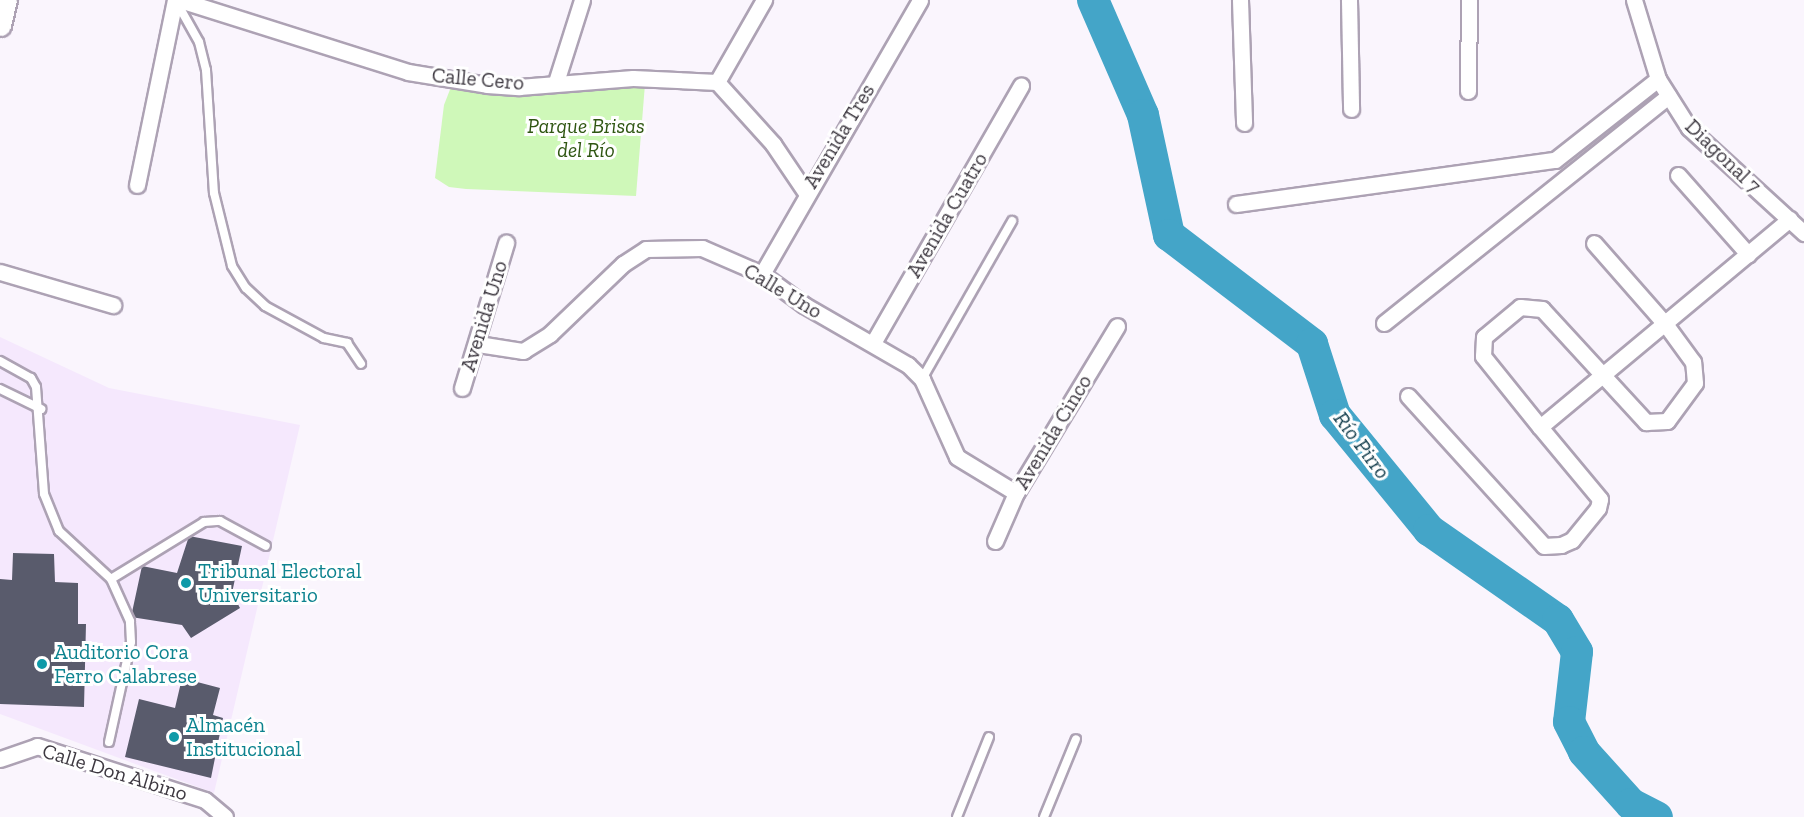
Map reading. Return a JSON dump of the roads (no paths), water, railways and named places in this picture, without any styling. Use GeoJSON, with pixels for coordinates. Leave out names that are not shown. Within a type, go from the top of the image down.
{"type":"FeatureCollection","features":[{"type":"Feature","properties":{"kind":"main road"},"geometry":{"type":"LineString","coordinates":[[0,25],[6,0]]}},
{"type":"Feature","properties":{"kind":"street","name":"Calle Cero"},"geometry":{"type":"LineString","coordinates":[[177,0],[408,72],[497,86],[633,78],[717,82]]}},
{"type":"Feature","properties":{"kind":"street"},"geometry":{"type":"LineString","coordinates":[[137,185],[177,0]]}},
{"type":"Feature","properties":{"kind":"street"},"geometry":{"type":"LineString","coordinates":[[556,82],[582,0]]}},
{"type":"Feature","properties":{"kind":"street"},"geometry":{"type":"LineString","coordinates":[[764,0],[717,82],[773,144],[806,193]]}},
{"type":"Feature","properties":{"kind":"street","name":"Avenida Tres"},"geometry":{"type":"LineString","coordinates":[[762,274],[806,193],[920,0]]}},
{"type":"Feature","properties":{"kind":"street"},"geometry":{"type":"LineString","coordinates":[[1240,0],[1244,123]]}},
{"type":"Feature","properties":{"kind":"street"},"geometry":{"type":"LineString","coordinates":[[1349,0],[1351,109]]}},
{"type":"Feature","properties":{"kind":"street"},"geometry":{"type":"LineString","coordinates":[[1468,92],[1469,0]]}},
{"type":"Feature","properties":{"kind":"street","name":"Diagonal 7"},"geometry":{"type":"LineString","coordinates":[[1634,0],[1658,79],[1689,128],[1804,233]]}},
{"type":"Feature","properties":{"kind":"street"},"geometry":{"type":"LineString","coordinates":[[1236,204],[1555,160],[1658,79]]}},
{"type":"Feature","properties":{"kind":"street","name":"Avenida Cuatro"},"geometry":{"type":"LineString","coordinates":[[873,344],[1021,86]]}},
{"type":"Feature","properties":{"kind":"street"},"geometry":{"type":"LineString","coordinates":[[1384,323],[1566,175],[1668,96]]}},
{"type":"Feature","properties":{"kind":"street"},"geometry":{"type":"LineString","coordinates":[[1555,160],[1566,175]]}},
{"type":"Feature","properties":{"kind":"street"},"geometry":{"type":"LineString","coordinates":[[1678,175],[1748,254]]}},
{"type":"Feature","properties":{"kind":"street"},"geometry":{"type":"LineString","coordinates":[[1540,427],[1666,325],[1790,219]]}},
{"type":"Feature","properties":{"kind":"street","name":"Avenida Uno"},"geometry":{"type":"LineString","coordinates":[[462,388],[478,344],[506,243]]}},
{"type":"Feature","properties":{"kind":"street"},"geometry":{"type":"LineString","coordinates":[[1408,396],[1544,546],[1552,547],[1572,540],[1598,508],[1600,499],[1483,356],[1484,336],[1520,307],[1542,309],[1602,377],[1646,422],[1667,421],[1695,383],[1697,372],[1666,325],[1594,243]]}},
{"type":"Feature","properties":{"kind":"street","name":"Calle Uno"},"geometry":{"type":"LineString","coordinates":[[478,344],[523,351],[550,334],[622,264],[646,249],[702,248],[762,274],[804,305],[908,365],[922,379],[957,457],[1016,493]]}},
{"type":"Feature","properties":{"kind":"street"},"geometry":{"type":"LineString","coordinates":[[0,272],[113,304]]}},
{"type":"Feature","properties":{"kind":"street","name":"Avenida Cinco"},"geometry":{"type":"LineString","coordinates":[[995,541],[1016,493],[1117,326]]}},
{"type":"Feature","properties":{"kind":"street","name":"Calle Don Albino"},"geometry":{"type":"LineString","coordinates":[[0,759],[37,746],[205,800],[225,817]]}},
{"type":"Feature","properties":{"kind":"lane"},"geometry":{"type":"LineString","coordinates":[[177,0],[199,42],[206,70],[214,193],[232,266],[246,288],[265,306],[324,338],[347,343],[362,364]]}},
{"type":"Feature","properties":{"kind":"lane"},"geometry":{"type":"LineString","coordinates":[[922,379],[1012,221]]}},
{"type":"Feature","properties":{"kind":"lane"},"geometry":{"type":"LineString","coordinates":[[0,361],[31,378],[40,409],[40,460],[51,512],[59,531],[111,579],[130,621],[131,642],[109,741]]}},
{"type":"Feature","properties":{"kind":"lane"},"geometry":{"type":"LineString","coordinates":[[0,389],[40,409]]}},
{"type":"Feature","properties":{"kind":"lane"},"geometry":{"type":"LineString","coordinates":[[111,579],[204,522],[220,521],[266,546]]}},
{"type":"Feature","properties":{"kind":"lane"},"geometry":{"type":"LineString","coordinates":[[957,817],[989,737]]}},
{"type":"Feature","properties":{"kind":"lane"},"geometry":{"type":"LineString","coordinates":[[1044,817],[1076,739]]}},
{"type":"Feature","properties":{"kind":"waterway","name":"Río Pirro"},"geometry":{"type":"LineString","coordinates":[[1093,0],[1143,115],[1169,235],[1312,344],[1335,415],[1429,530],[1558,620],[1577,652],[1569,722],[1584,752],[1631,804],[1657,817]]}},
{"type":"Feature","properties":{"kind":"place","name":"Tribunal Electoral Universitario"},"geometry":{"type":"Point","coordinates":[186,583]}},
{"type":"Feature","properties":{"kind":"place","name":"Auditorio Cora Ferro Calabrese"},"geometry":{"type":"Point","coordinates":[42,664]}},
{"type":"Feature","properties":{"kind":"place","name":"Almacén Institucional"},"geometry":{"type":"Point","coordinates":[174,737]}},
{"type":"Feature","properties":{"kind":"park label","name":"Parque Brisas del Río"},"geometry":{"type":"Point","coordinates":[586,138]}}]}
